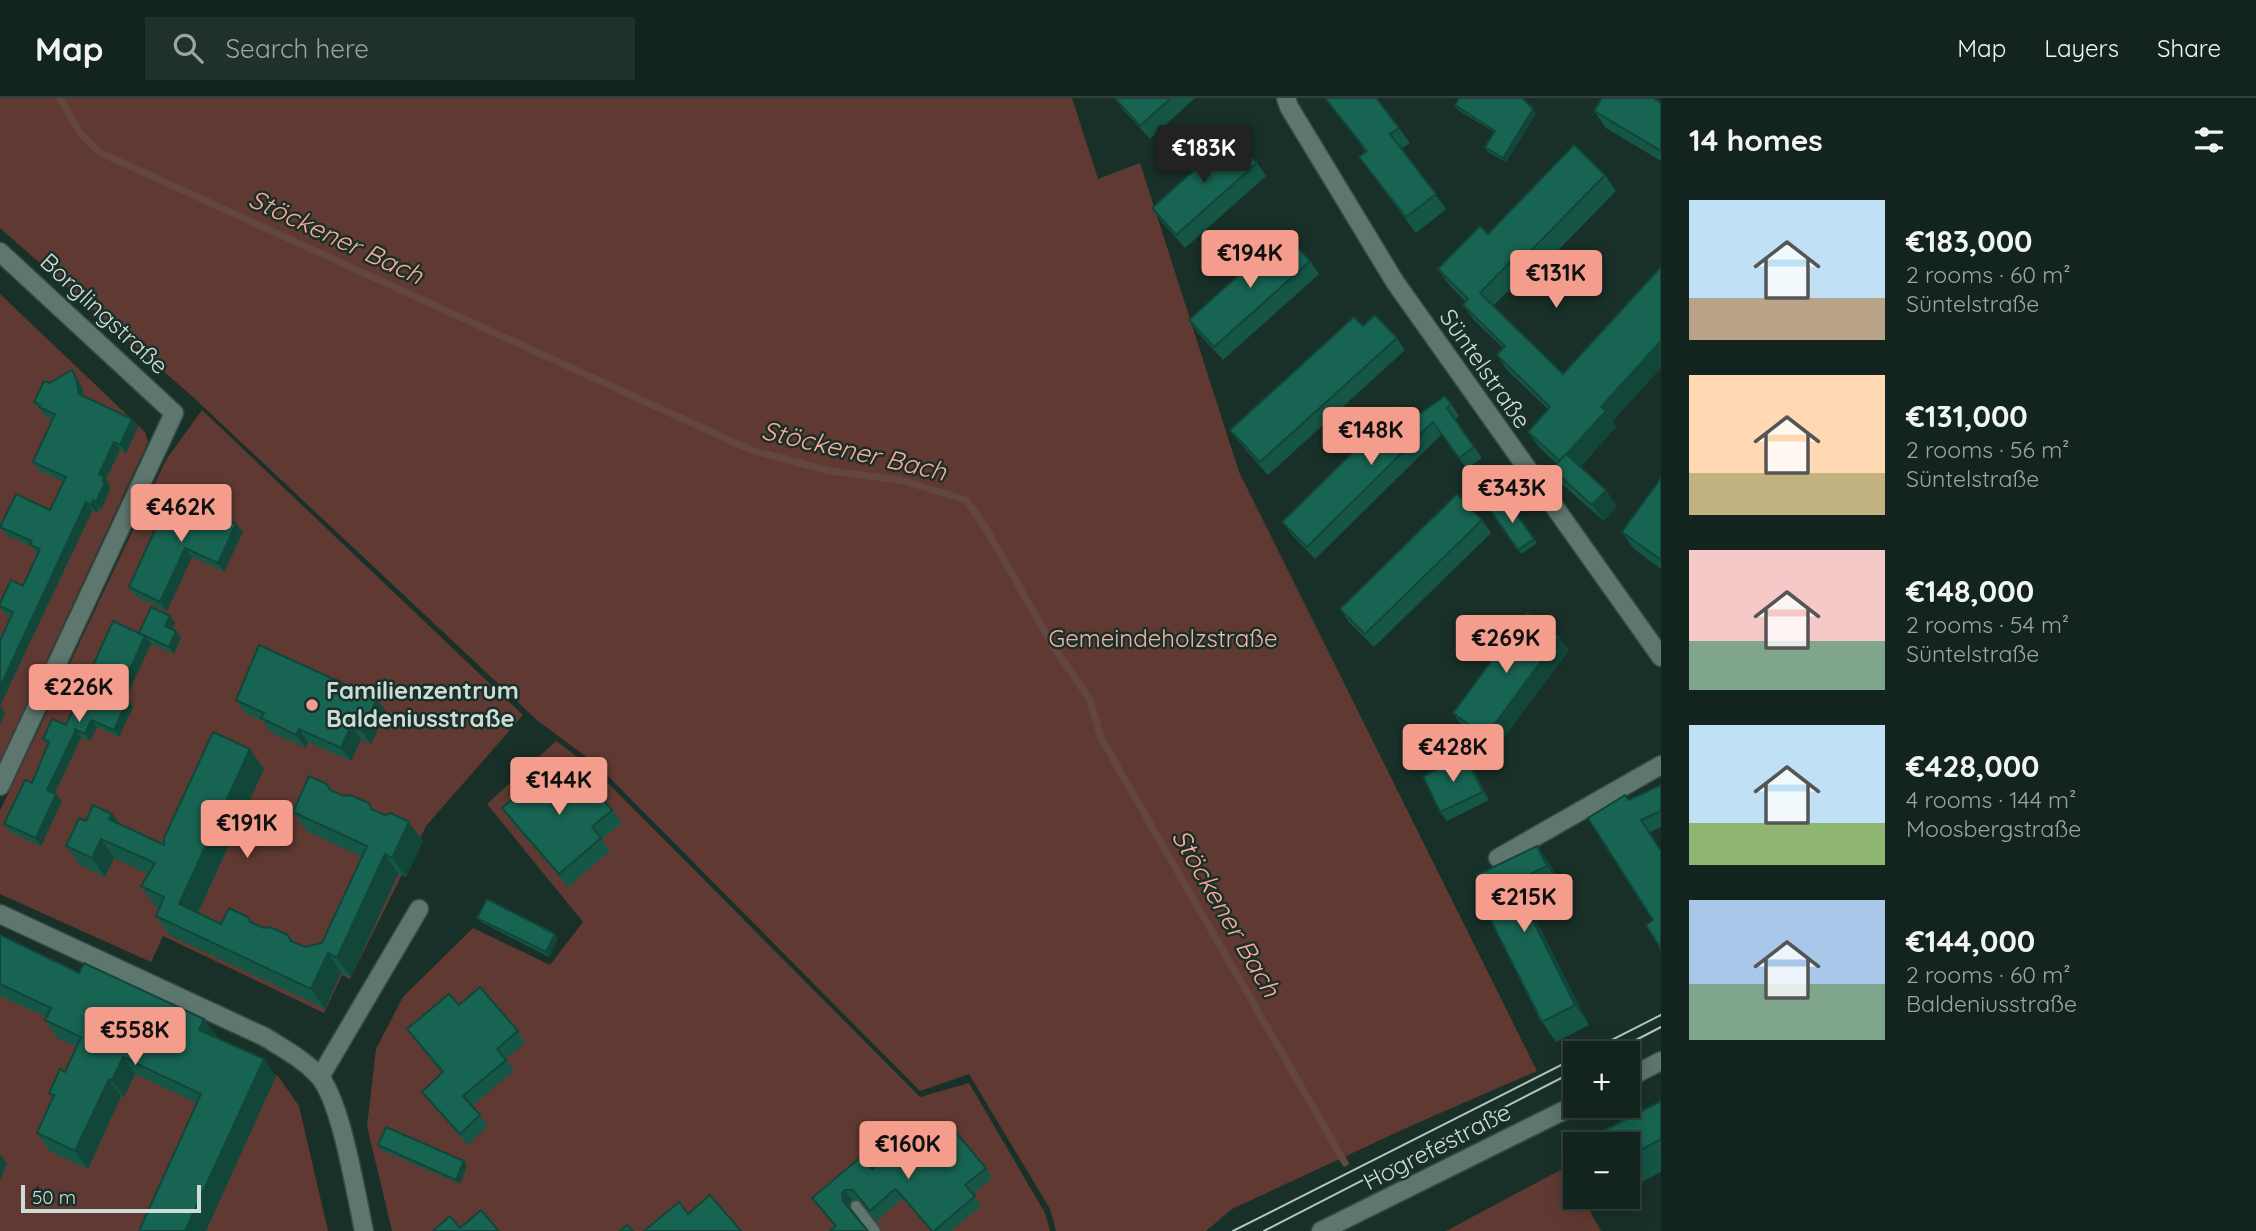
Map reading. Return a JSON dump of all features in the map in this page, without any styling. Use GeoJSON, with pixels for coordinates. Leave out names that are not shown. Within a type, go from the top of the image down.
{"type":"FeatureCollection","features":[{"type":"Feature","properties":{"kind":"street","name":"Süntelstraße"},"geometry":{"type":"LineString","coordinates":[[1286,98],[1395,282],[1661,657]]}},
{"type":"Feature","properties":{"kind":"street","name":"Borglingstraße"},"geometry":{"type":"LineString","coordinates":[[0,251],[174,413],[0,786]]}},
{"type":"Feature","properties":{"kind":"street"},"geometry":{"type":"LineString","coordinates":[[1498,858],[1661,765]]}},
{"type":"Feature","properties":{"kind":"street"},"geometry":{"type":"LineString","coordinates":[[320,1077],[419,909]]}},
{"type":"Feature","properties":{"kind":"street"},"geometry":{"type":"LineString","coordinates":[[0,914],[265,1037],[302,1060],[320,1077],[334,1101],[364,1231]]}},
{"type":"Feature","properties":{"kind":"street"},"geometry":{"type":"LineString","coordinates":[[1640,1072],[1661,1061]]}},
{"type":"Feature","properties":{"kind":"street","name":"Hogrefestraße"},"geometry":{"type":"LineString","coordinates":[[1321,1231],[1563,1111]]}},
{"type":"Feature","properties":{"kind":"lane"},"geometry":{"type":"LineString","coordinates":[[856,1206],[876,1231]]}},
{"type":"Feature","properties":{"kind":"green space","name":"Gemeindeholzstraße"},"geometry":{"type":"Polygon","coordinates":[[[0,98],[1072,98],[1098,179],[1140,163],[1239,472],[1537,1071],[1232,1209],[1206,1231],[1056,1231],[1050,1209],[969,1074],[920,1091],[596,764],[538,721],[194,398],[0,228],[0,98]]]}},
{"type":"Feature","properties":{"kind":"green space"},"geometry":{"type":"Polygon","coordinates":[[[0,294],[145,432],[148,442],[0,761],[0,294]]]}},
{"type":"Feature","properties":{"kind":"green space"},"geometry":{"type":"Polygon","coordinates":[[[202,410],[523,715],[426,826],[350,979],[342,975],[324,1013],[163,936],[151,962],[0,894],[0,811],[166,460],[202,410]]]}},
{"type":"Feature","properties":{"kind":"green space"},"geometry":{"type":"Polygon","coordinates":[[[556,741],[596,771],[920,1097],[969,1083],[1045,1213],[1050,1231],[392,1231],[367,1126],[376,1049],[403,997],[473,928],[550,965],[583,922],[487,804],[556,741]]]}},
{"type":"Feature","properties":{"kind":"green space"},"geometry":{"type":"Polygon","coordinates":[[[0,937],[278,1076],[299,1106],[328,1231],[0,1231],[0,937]]]}},
{"type":"Feature","properties":{"kind":"green space"},"geometry":{"type":"Polygon","coordinates":[[[1563,1169],[1563,1209],[1589,1209],[1601,1231],[1446,1231],[1563,1169]]]}},
{"type":"Feature","properties":{"kind":"building"},"geometry":{"type":"Polygon","coordinates":[[[1115,98],[1171,98],[1140,126],[1115,98]]]}},
{"type":"Feature","properties":{"kind":"building"},"geometry":{"type":"Polygon","coordinates":[[[1325,98],[1376,98],[1399,128],[1390,134],[1436,194],[1406,217],[1359,157],[1367,151],[1325,98]]]}},
{"type":"Feature","properties":{"kind":"building"},"geometry":{"type":"Polygon","coordinates":[[[1459,98],[1522,98],[1533,109],[1503,158],[1485,147],[1495,131],[1455,105],[1459,98]]]}},
{"type":"Feature","properties":{"kind":"building"},"geometry":{"type":"Polygon","coordinates":[[[1602,98],[1653,98],[1661,103],[1661,151],[1594,111],[1602,98]]]}},
{"type":"Feature","properties":{"kind":"building"},"geometry":{"type":"Polygon","coordinates":[[[1232,136],[1257,163],[1176,235],[1152,208],[1232,136]]]}},
{"type":"Feature","properties":{"kind":"building"},"geometry":{"type":"Polygon","coordinates":[[[1574,145],[1605,175],[1517,265],[1512,260],[1480,293],[1563,374],[1661,267],[1661,341],[1601,407],[1606,411],[1560,461],[1528,432],[1550,407],[1497,355],[1505,346],[1463,305],[1468,299],[1438,269],[1480,226],[1488,234],[1574,145]]]}},
{"type":"Feature","properties":{"kind":"building"},"geometry":{"type":"Polygon","coordinates":[[[1285,233],[1310,261],[1214,347],[1189,320],[1285,233]]]}},
{"type":"Feature","properties":{"kind":"building"},"geometry":{"type":"Polygon","coordinates":[[[1375,315],[1397,338],[1260,462],[1230,430],[1354,317],[1363,326],[1375,315]]]}},
{"type":"Feature","properties":{"kind":"building"},"geometry":{"type":"Polygon","coordinates":[[[72,370],[79,394],[132,419],[120,445],[114,442],[99,474],[104,477],[105,482],[96,502],[93,500],[91,505],[86,502],[0,687],[0,641],[13,612],[0,606],[0,603],[11,580],[23,586],[40,549],[30,545],[32,541],[0,527],[16,494],[50,510],[66,477],[33,462],[55,414],[34,402],[44,381],[50,383],[72,370]]]}},
{"type":"Feature","properties":{"kind":"building"},"geometry":{"type":"Polygon","coordinates":[[[1445,396],[1451,404],[1447,408],[1474,447],[1459,458],[1433,422],[1307,547],[1282,522],[1399,407],[1411,420],[1445,396]]]}},
{"type":"Feature","properties":{"kind":"building"},"geometry":{"type":"Polygon","coordinates":[[[1566,454],[1606,490],[1592,505],[1552,469],[1566,454]]]}},
{"type":"Feature","properties":{"kind":"building"},"geometry":{"type":"Polygon","coordinates":[[[1661,478],[1661,560],[1622,532],[1661,478]]]}},
{"type":"Feature","properties":{"kind":"building"},"geometry":{"type":"Polygon","coordinates":[[[197,494],[214,502],[211,508],[228,515],[226,519],[236,524],[218,563],[185,548],[160,602],[129,587],[168,501],[188,511],[197,494]]]}},
{"type":"Feature","properties":{"kind":"building"},"geometry":{"type":"Polygon","coordinates":[[[1457,494],[1482,520],[1365,634],[1340,609],[1457,494]]]}},
{"type":"Feature","properties":{"kind":"building"},"geometry":{"type":"Polygon","coordinates":[[[1507,500],[1534,539],[1518,550],[1491,511],[1507,500]]]}},
{"type":"Feature","properties":{"kind":"building"},"geometry":{"type":"Polygon","coordinates":[[[151,607],[170,616],[165,626],[176,631],[169,647],[139,633],[151,607]]]}},
{"type":"Feature","properties":{"kind":"building"},"geometry":{"type":"Polygon","coordinates":[[[1527,613],[1559,637],[1485,737],[1453,713],[1527,613]]]}},
{"type":"Feature","properties":{"kind":"building"},"geometry":{"type":"Polygon","coordinates":[[[113,621],[145,636],[118,695],[128,699],[114,730],[91,720],[85,734],[74,729],[76,730],[47,790],[56,794],[36,838],[4,824],[25,780],[32,783],[49,742],[43,739],[52,719],[66,725],[113,621]]]}},
{"type":"Feature","properties":{"kind":"building"},"geometry":{"type":"Polygon","coordinates":[[[259,645],[377,699],[362,731],[351,726],[341,748],[299,729],[296,735],[261,718],[264,713],[236,700],[259,645]]]}},
{"type":"Feature","properties":{"kind":"building"},"geometry":{"type":"Polygon","coordinates":[[[213,732],[250,749],[179,904],[221,924],[229,908],[248,917],[250,922],[288,935],[291,941],[305,947],[322,943],[367,846],[293,812],[309,776],[327,784],[330,790],[369,803],[371,809],[385,815],[391,813],[409,822],[392,858],[385,854],[337,958],[328,953],[311,989],[156,916],[164,897],[141,886],[155,863],[101,839],[92,858],[66,846],[79,818],[86,821],[93,805],[112,814],[109,819],[164,845],[164,838],[213,732]]]}},
{"type":"Feature","properties":{"kind":"building"},"geometry":{"type":"Polygon","coordinates":[[[1465,756],[1483,792],[1440,812],[1423,776],[1465,756]]]}},
{"type":"Feature","properties":{"kind":"building"},"geometry":{"type":"Polygon","coordinates":[[[575,766],[612,810],[592,827],[601,838],[559,874],[502,808],[544,772],[554,784],[575,766]]]}},
{"type":"Feature","properties":{"kind":"building"},"geometry":{"type":"Polygon","coordinates":[[[1661,785],[1661,811],[1641,820],[1661,851],[1661,949],[1646,925],[1653,920],[1588,818],[1625,795],[1629,800],[1661,785]]]}},
{"type":"Feature","properties":{"kind":"building"},"geometry":{"type":"Polygon","coordinates":[[[1537,846],[1547,866],[1514,882],[1575,1005],[1542,1022],[1480,899],[1487,895],[1477,875],[1537,846]]]}},
{"type":"Feature","properties":{"kind":"building"},"geometry":{"type":"Polygon","coordinates":[[[487,899],[555,934],[546,952],[477,918],[487,899]]]}},
{"type":"Feature","properties":{"kind":"building"},"geometry":{"type":"Polygon","coordinates":[[[0,935],[79,973],[84,963],[204,1019],[199,1030],[264,1059],[185,1231],[139,1231],[201,1094],[123,1057],[112,1080],[109,1079],[75,1151],[37,1133],[54,1095],[49,1093],[60,1069],[65,1072],[81,1037],[45,1020],[51,1008],[0,984],[0,935]]]}},
{"type":"Feature","properties":{"kind":"building"},"geometry":{"type":"Polygon","coordinates":[[[480,987],[518,1031],[497,1049],[506,1060],[463,1096],[480,1115],[460,1134],[422,1092],[443,1072],[407,1029],[449,994],[459,1005],[480,987]]]}},
{"type":"Feature","properties":{"kind":"building"},"geometry":{"type":"Polygon","coordinates":[[[1661,1101],[1661,1139],[1640,1150],[1640,1132],[1601,1132],[1628,1118],[1640,1118],[1640,1112],[1661,1101]]]}},
{"type":"Feature","properties":{"kind":"building"},"geometry":{"type":"Polygon","coordinates":[[[949,1124],[986,1168],[965,1185],[975,1196],[932,1231],[895,1189],[870,1211],[853,1190],[845,1190],[842,1194],[843,1201],[868,1231],[830,1231],[836,1226],[812,1198],[861,1157],[872,1169],[917,1130],[927,1142],[949,1124]]]}},
{"type":"Feature","properties":{"kind":"building"},"geometry":{"type":"Polygon","coordinates":[[[386,1127],[464,1161],[456,1180],[378,1145],[386,1127]]]}},
{"type":"Feature","properties":{"kind":"building"},"geometry":{"type":"Polygon","coordinates":[[[710,1195],[741,1231],[644,1231],[679,1202],[688,1214],[710,1195]]]}},
{"type":"Feature","properties":{"kind":"building"},"geometry":{"type":"Polygon","coordinates":[[[481,1210],[499,1231],[433,1231],[450,1216],[460,1228],[481,1210]]]}},
{"type":"Feature","properties":{"kind":"building"},"geometry":{"type":"Polygon","coordinates":[[[627,1225],[633,1231],[620,1231],[627,1225]]]}},
{"type":"Feature","properties":{"kind":"waterway","name":"Stöckener Bach"},"geometry":{"type":"LineString","coordinates":[[60,98],[80,133],[99,152],[751,450],[829,471],[900,480],[966,500],[987,530],[1050,641],[1090,700],[1101,738],[1345,1163]]}},
{"type":"Feature","properties":{"kind":"tram line"},"geometry":{"type":"LineString","coordinates":[[1610,1041],[1661,1015]]}},
{"type":"Feature","properties":{"kind":"tram line"},"geometry":{"type":"LineString","coordinates":[[1634,1041],[1661,1027]]}},
{"type":"Feature","properties":{"kind":"tram line"},"geometry":{"type":"LineString","coordinates":[[1233,1231],[1563,1064]]}},
{"type":"Feature","properties":{"kind":"tram line"},"geometry":{"type":"LineString","coordinates":[[1264,1231],[1563,1077]]}},
{"type":"Feature","properties":{"kind":"place","name":"Familienzentrum Baldeniusstraße"},"geometry":{"type":"Point","coordinates":[312,705]}}]}
